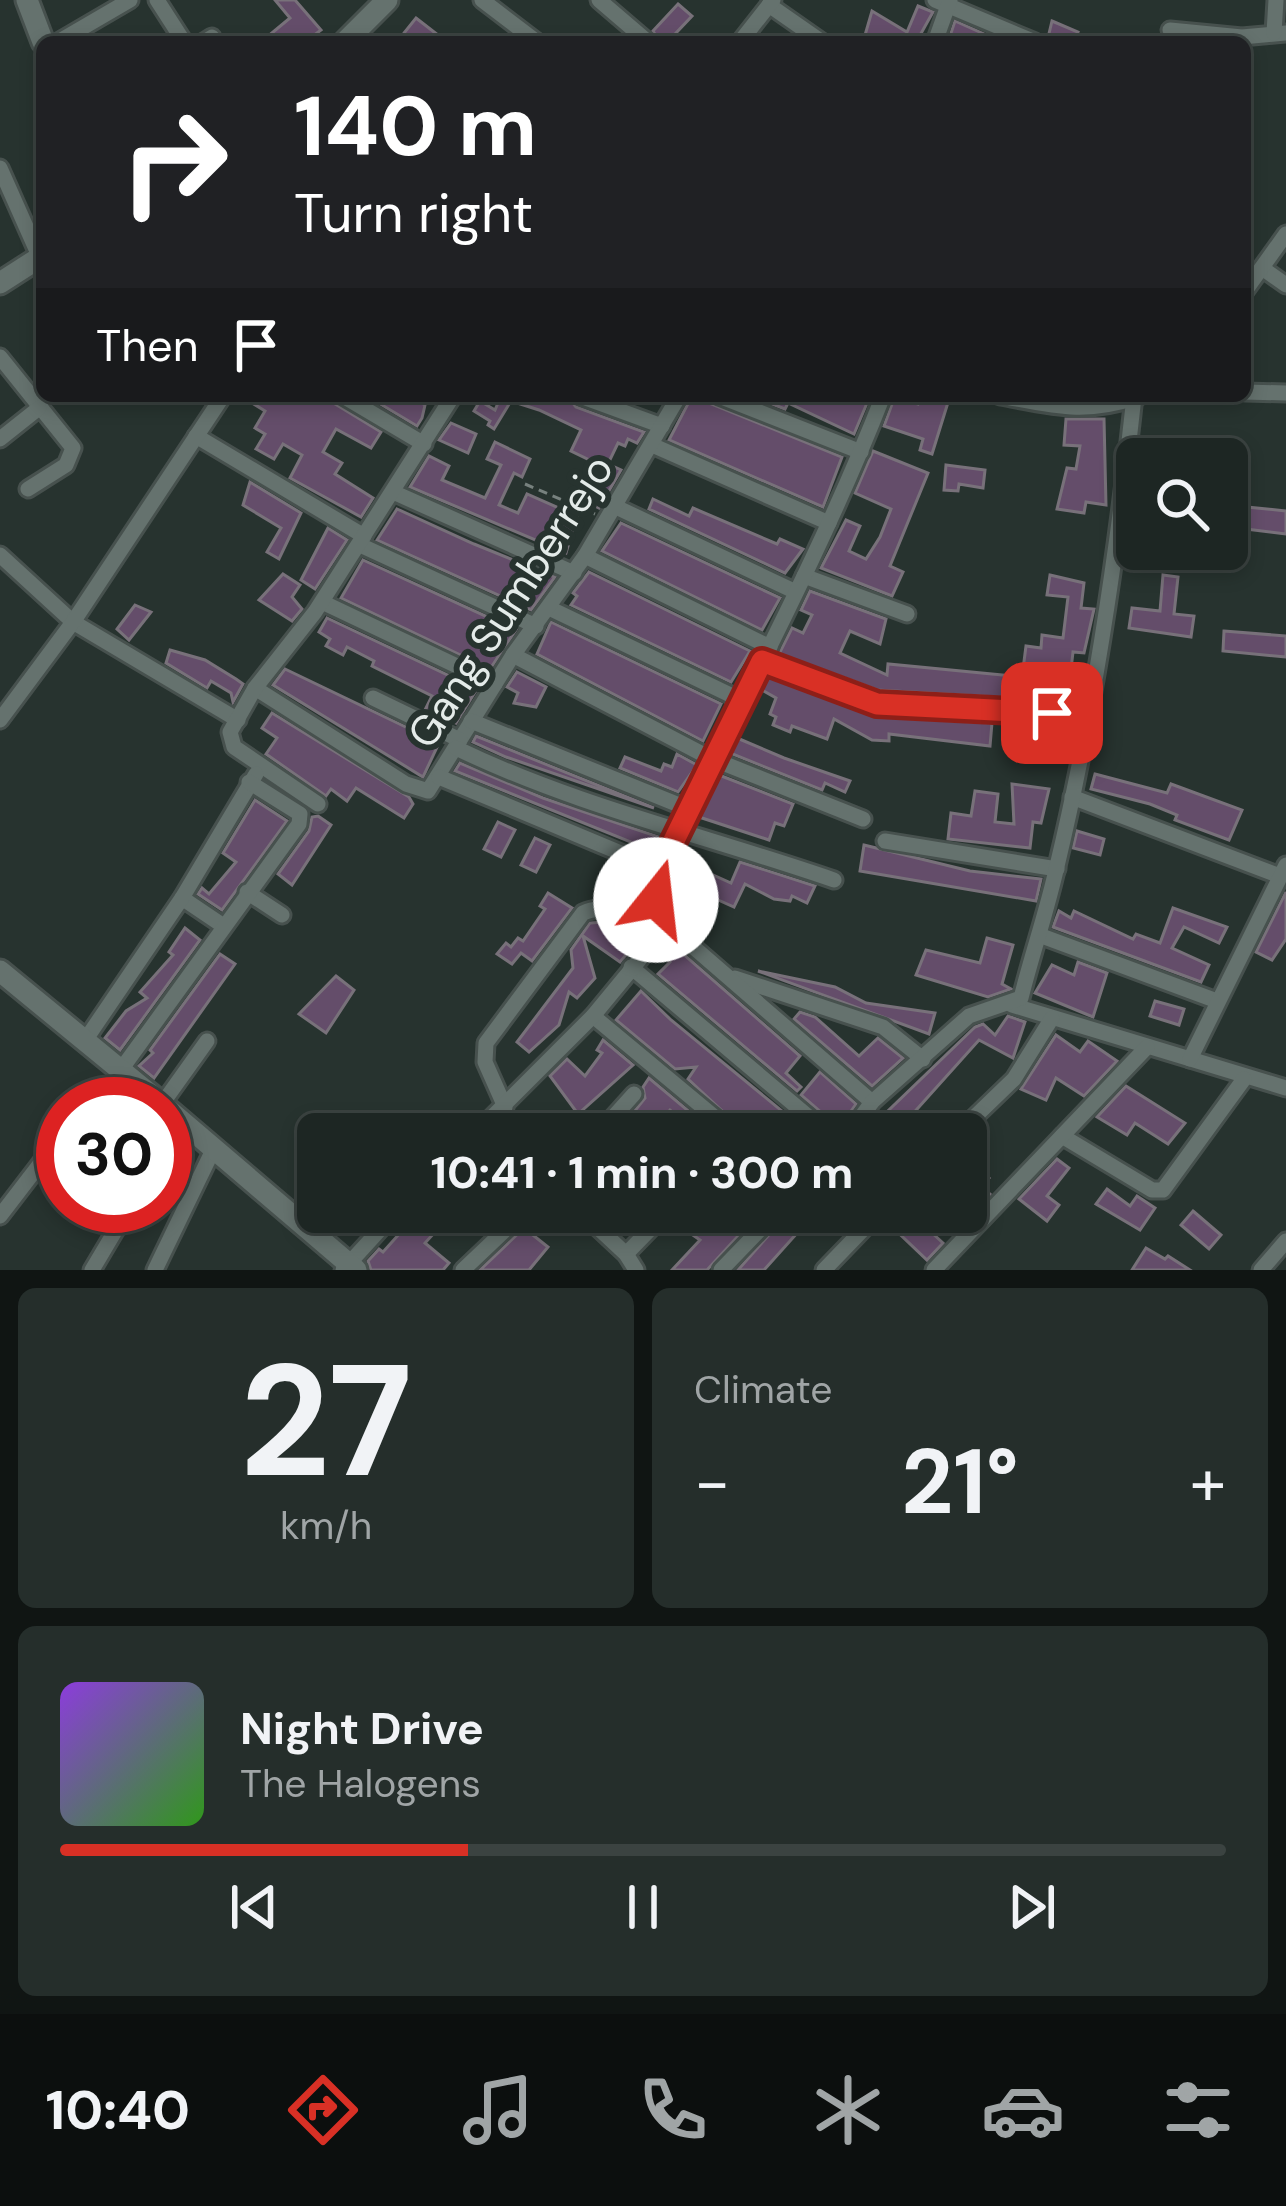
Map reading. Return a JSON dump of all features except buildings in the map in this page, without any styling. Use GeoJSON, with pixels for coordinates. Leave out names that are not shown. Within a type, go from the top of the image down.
{"type":"FeatureCollection","features":[{"type":"Feature","properties":{"kind":"street"},"geometry":{"type":"LineString","coordinates":[[26,0],[41,36]]}},
{"type":"Feature","properties":{"kind":"street"},"geometry":{"type":"LineString","coordinates":[[68,36],[130,0]]}},
{"type":"Feature","properties":{"kind":"street"},"geometry":{"type":"LineString","coordinates":[[157,0],[180,36]]}},
{"type":"Feature","properties":{"kind":"street"},"geometry":{"type":"LineString","coordinates":[[351,36],[387,0]]}},
{"type":"Feature","properties":{"kind":"street"},"geometry":{"type":"LineString","coordinates":[[482,0],[529,36]]}},
{"type":"Feature","properties":{"kind":"street"},"geometry":{"type":"LineString","coordinates":[[598,0],[641,36]]}},
{"type":"Feature","properties":{"kind":"street"},"geometry":{"type":"LineString","coordinates":[[1276,0],[1280,33]]}},
{"type":"Feature","properties":{"kind":"street"},"geometry":{"type":"LineString","coordinates":[[745,36],[771,2],[814,36]]}},
{"type":"Feature","properties":{"kind":"street"},"geometry":{"type":"LineString","coordinates":[[936,36],[944,2],[1021,36]]}},
{"type":"Feature","properties":{"kind":"street"},"geometry":{"type":"LineString","coordinates":[[1170,31],[1230,36]]}},
{"type":"Feature","properties":{"kind":"street"},"geometry":{"type":"LineString","coordinates":[[0,168],[36,246]]}},
{"type":"Feature","properties":{"kind":"street"},"geometry":{"type":"LineString","coordinates":[[1251,283],[1286,235]]}},
{"type":"Feature","properties":{"kind":"street"},"geometry":{"type":"LineString","coordinates":[[0,284],[36,260]]}},
{"type":"Feature","properties":{"kind":"street"},"geometry":{"type":"LineString","coordinates":[[1262,268],[1286,285]]}},
{"type":"Feature","properties":{"kind":"street"},"geometry":{"type":"LineString","coordinates":[[0,357],[73,448],[72,457],[28,489]]}},
{"type":"Feature","properties":{"kind":"street"},"geometry":{"type":"LineString","coordinates":[[1251,392],[1286,393]]}},
{"type":"Feature","properties":{"kind":"street"},"geometry":{"type":"LineString","coordinates":[[0,720],[73,622],[219,402]]}},
{"type":"Feature","properties":{"kind":"street"},"geometry":{"type":"LineString","coordinates":[[353,402],[424,444]]}},
{"type":"Feature","properties":{"kind":"street"},"geometry":{"type":"LineString","coordinates":[[319,804],[231,741],[255,688],[322,602],[449,402]]}},
{"type":"Feature","properties":{"kind":"street"},"geometry":{"type":"LineString","coordinates":[[596,402],[662,426]]}},
{"type":"Feature","properties":{"kind":"street","name":"Gang Sumberrejo"},"geometry":{"type":"LineString","coordinates":[[255,688],[420,791],[428,791],[513,655],[585,556],[676,402]]}},
{"type":"Feature","properties":{"kind":"street"},"geometry":{"type":"LineString","coordinates":[[734,402],[861,452]]}},
{"type":"Feature","properties":{"kind":"street"},"geometry":{"type":"LineString","coordinates":[[872,1102],[665,920],[656,900],[658,873],[710,758],[804,576],[881,402]]}},
{"type":"Feature","properties":{"kind":"street"},"geometry":{"type":"LineString","coordinates":[[1037,402],[1081,409],[1110,409],[1125,402]]}},
{"type":"Feature","properties":{"kind":"street"},"geometry":{"type":"LineString","coordinates":[[1130,438],[1134,402]]}},
{"type":"Feature","properties":{"kind":"street"},"geometry":{"type":"LineString","coordinates":[[0,439],[39,408]]}},
{"type":"Feature","properties":{"kind":"street"},"geometry":{"type":"LineString","coordinates":[[196,436],[362,540],[536,626]]}},
{"type":"Feature","properties":{"kind":"street"},"geometry":{"type":"LineString","coordinates":[[652,446],[829,523]]}},
{"type":"Feature","properties":{"kind":"street"},"geometry":{"type":"LineString","coordinates":[[393,492],[574,573]]}},
{"type":"Feature","properties":{"kind":"street"},"geometry":{"type":"LineString","coordinates":[[612,513],[796,592]]}},
{"type":"Feature","properties":{"kind":"street"},"geometry":{"type":"LineString","coordinates":[[0,555],[73,622],[238,720]]}},
{"type":"Feature","properties":{"kind":"street"},"geometry":{"type":"LineString","coordinates":[[864,1113],[969,1016],[1012,1005],[1021,998],[1057,869],[1116,555]]}},
{"type":"Feature","properties":{"kind":"street"},"geometry":{"type":"LineString","coordinates":[[585,556],[766,654],[886,706],[1088,714]]}},
{"type":"Feature","properties":{"kind":"street"},"geometry":{"type":"LineString","coordinates":[[804,576],[907,614]]}},
{"type":"Feature","properties":{"kind":"street"},"geometry":{"type":"LineString","coordinates":[[322,602],[495,684]]}},
{"type":"Feature","properties":{"kind":"street"},"geometry":{"type":"LineString","coordinates":[[549,608],[743,701]]}},
{"type":"Feature","properties":{"kind":"street"},"geometry":{"type":"LineString","coordinates":[[513,655],[710,758],[863,819]]}},
{"type":"Feature","properties":{"kind":"street"},"geometry":{"type":"LineString","coordinates":[[373,698],[458,744],[622,814],[680,826],[834,880]]}},
{"type":"Feature","properties":{"kind":"street"},"geometry":{"type":"LineString","coordinates":[[471,721],[689,809]]}},
{"type":"Feature","properties":{"kind":"street"},"geometry":{"type":"LineString","coordinates":[[86,1039],[182,898],[262,767]]}},
{"type":"Feature","properties":{"kind":"street"},"geometry":{"type":"LineString","coordinates":[[440,777],[623,854]]}},
{"type":"Feature","properties":{"kind":"street"},"geometry":{"type":"LineString","coordinates":[[119,1077],[300,819],[295,810],[249,782]]}},
{"type":"Feature","properties":{"kind":"street"},"geometry":{"type":"LineString","coordinates":[[1072,796],[1283,870],[1190,1059]]}},
{"type":"Feature","properties":{"kind":"street"},"geometry":{"type":"LineString","coordinates":[[885,841],[1057,869]]}},
{"type":"Feature","properties":{"kind":"street"},"geometry":{"type":"LineString","coordinates":[[247,892],[282,915]]}},
{"type":"Feature","properties":{"kind":"street"},"geometry":{"type":"LineString","coordinates":[[182,898],[222,925]]}},
{"type":"Feature","properties":{"kind":"street"},"geometry":{"type":"LineString","coordinates":[[505,1107],[485,1062],[487,1042],[583,913],[594,908],[665,920]]}},
{"type":"Feature","properties":{"kind":"street"},"geometry":{"type":"LineString","coordinates":[[499,1113],[593,1016],[665,920]]}},
{"type":"Feature","properties":{"kind":"street"},"geometry":{"type":"LineString","coordinates":[[1039,935],[1217,1001]]}},
{"type":"Feature","properties":{"kind":"street"},"geometry":{"type":"LineString","coordinates":[[631,967],[804,1113]]}},
{"type":"Feature","properties":{"kind":"street"},"geometry":{"type":"LineString","coordinates":[[0,970],[128,1077]]}},
{"type":"Feature","properties":{"kind":"street"},"geometry":{"type":"LineString","coordinates":[[724,974],[883,1027],[923,1059]]}},
{"type":"Feature","properties":{"kind":"street"},"geometry":{"type":"LineString","coordinates":[[1012,1005],[1286,1088]]}},
{"type":"Feature","properties":{"kind":"street"},"geometry":{"type":"LineString","coordinates":[[593,1016],[710,1113]]}},
{"type":"Feature","properties":{"kind":"street"},"geometry":{"type":"LineString","coordinates":[[978,1113],[1014,1078],[1052,1018]]}},
{"type":"Feature","properties":{"kind":"street"},"geometry":{"type":"LineString","coordinates":[[186,1077],[207,1041]]}},
{"type":"Feature","properties":{"kind":"street"},"geometry":{"type":"LineString","coordinates":[[934,1270],[1147,1047]]}},
{"type":"Feature","properties":{"kind":"street"},"geometry":{"type":"LineString","coordinates":[[1063,1136],[1152,1190],[1162,1190],[1244,1078]]}},
{"type":"Feature","properties":{"kind":"street"},"geometry":{"type":"LineString","coordinates":[[617,1113],[634,1094]]}},
{"type":"Feature","properties":{"kind":"street"},"geometry":{"type":"LineString","coordinates":[[192,1131],[348,1267],[378,1233]]}},
{"type":"Feature","properties":{"kind":"street"},"geometry":{"type":"LineString","coordinates":[[154,1270],[213,1150]]}},
{"type":"Feature","properties":{"kind":"street"},"geometry":{"type":"LineString","coordinates":[[0,1216],[36,1169]]}},
{"type":"Feature","properties":{"kind":"street"},"geometry":{"type":"LineString","coordinates":[[92,1270],[114,1233]]}},
{"type":"Feature","properties":{"kind":"street"},"geometry":{"type":"LineString","coordinates":[[464,1270],[502,1233]]}},
{"type":"Feature","properties":{"kind":"street"},"geometry":{"type":"LineString","coordinates":[[604,1233],[636,1270]]}},
{"type":"Feature","properties":{"kind":"street"},"geometry":{"type":"LineString","coordinates":[[626,1254],[646,1233]]}},
{"type":"Feature","properties":{"kind":"street"},"geometry":{"type":"LineString","coordinates":[[721,1270],[757,1233]]}},
{"type":"Feature","properties":{"kind":"street"},"geometry":{"type":"LineString","coordinates":[[824,1270],[860,1233]]}},
{"type":"Feature","properties":{"kind":"street"},"geometry":{"type":"LineString","coordinates":[[1261,1270],[1286,1241]]}},
{"type":"Feature","properties":{"kind":"path"},"geometry":{"type":"LineString","coordinates":[[525,484],[612,513]]}},
{"type":"Feature","properties":{"kind":"route"},"geometry":{"type":"LineString","coordinates":[[656,900],[658,873],[710,758],[762,661],[877,704],[1052,713]]}}]}
